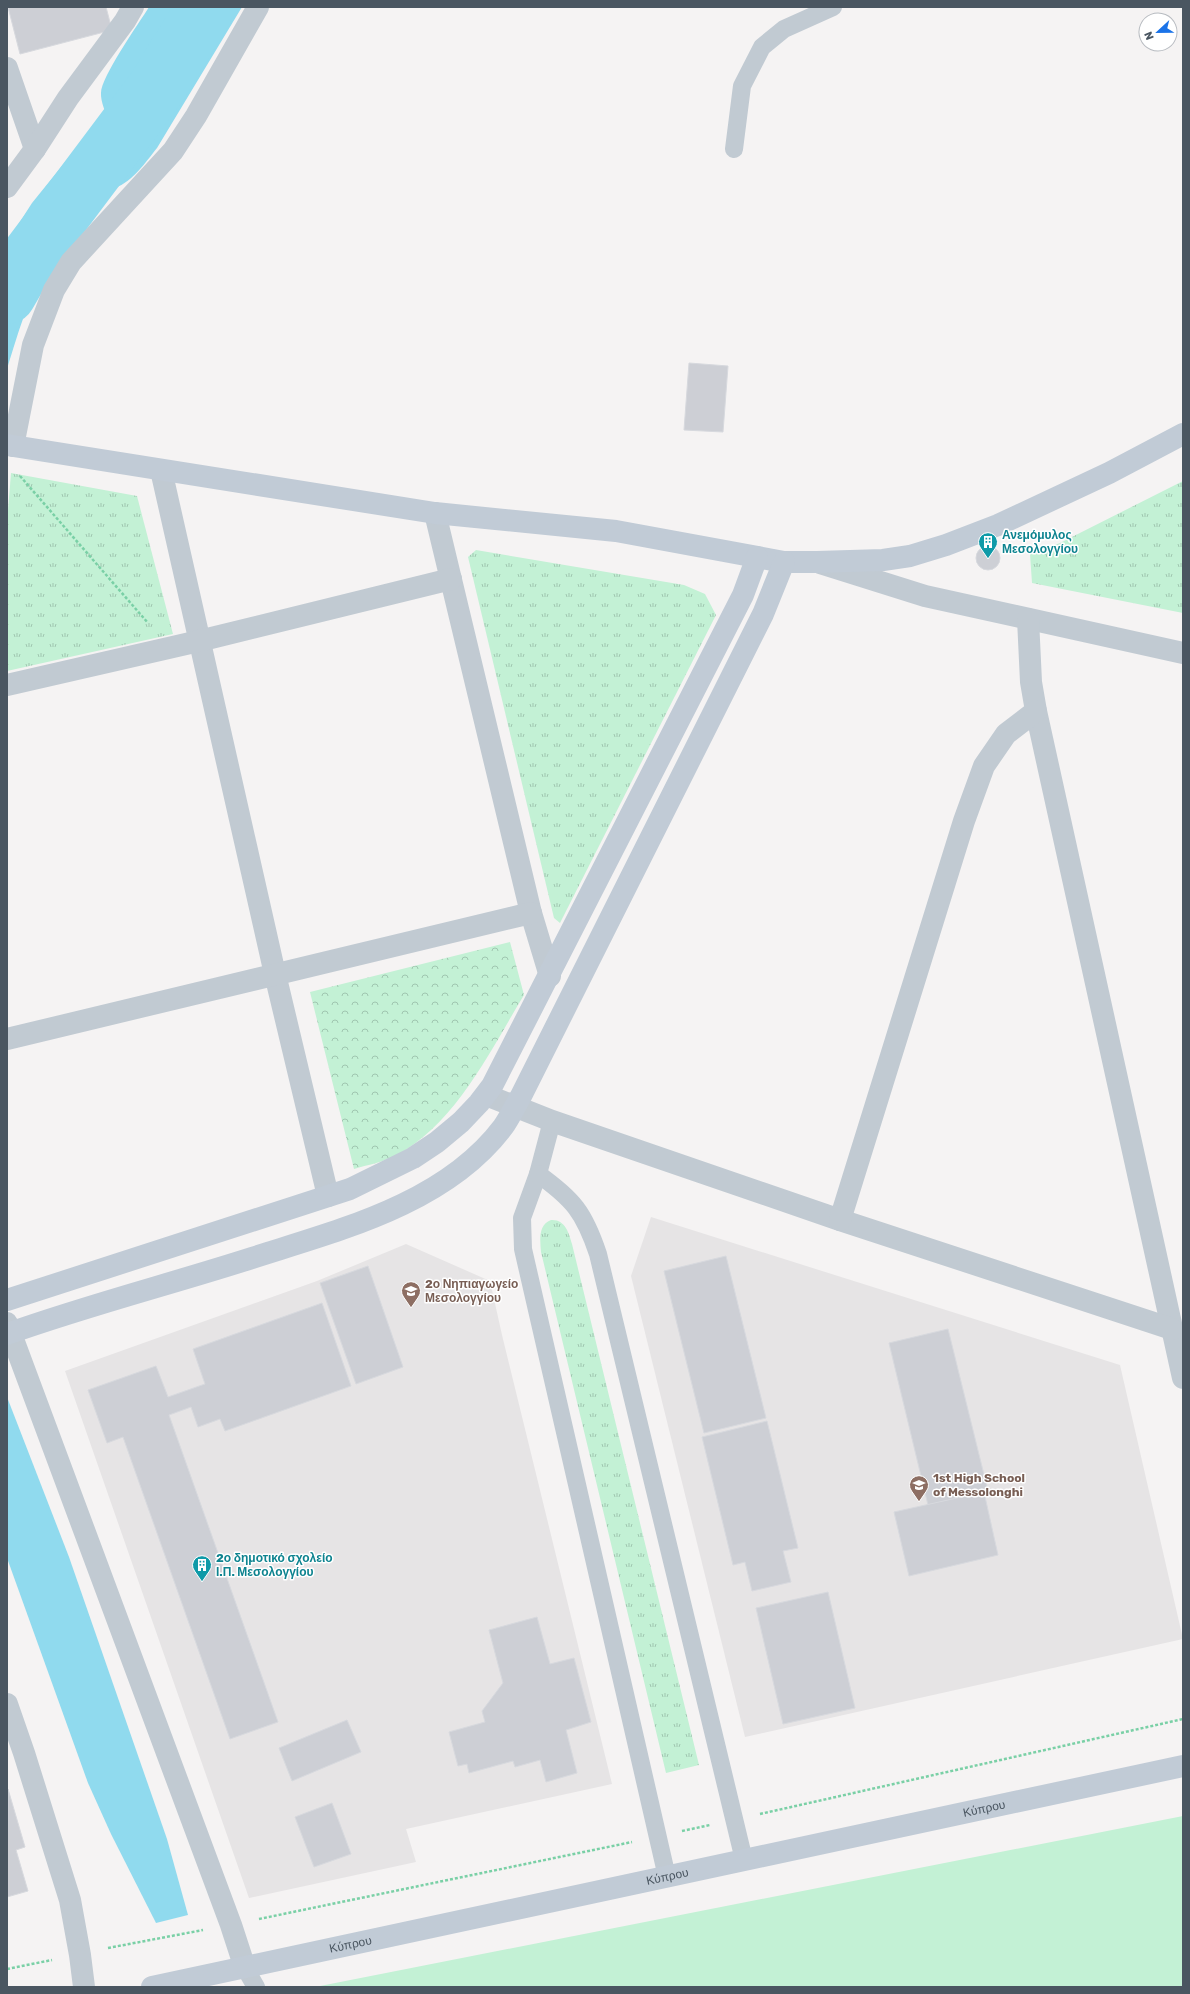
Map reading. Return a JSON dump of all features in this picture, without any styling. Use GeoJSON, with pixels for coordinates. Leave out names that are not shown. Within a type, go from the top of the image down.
{"type":"FeatureCollection","features":[{"type":"Feature","properties":{"kind":"street"},"geometry":{"type":"LineString","coordinates":[[7,187],[36,149],[68,98],[133,7]]}},
{"type":"Feature","properties":{"kind":"street"},"geometry":{"type":"LineString","coordinates":[[258,7],[196,116],[173,151],[71,262],[54,290],[33,345],[10,446],[434,513],[616,531],[784,562],[817,562],[883,560],[910,556],[946,546],[998,525],[1102,477],[1183,434]]}},
{"type":"Feature","properties":{"kind":"street"},"geometry":{"type":"LineString","coordinates":[[7,68],[36,149]]}},
{"type":"Feature","properties":{"kind":"street"},"geometry":{"type":"LineString","coordinates":[[161,470],[275,974],[328,1196]]}},
{"type":"Feature","properties":{"kind":"street"},"geometry":{"type":"LineString","coordinates":[[434,513],[531,913],[550,976]]}},
{"type":"Feature","properties":{"kind":"street"},"geometry":{"type":"LineString","coordinates":[[7,1300],[200,1236],[350,1189],[413,1158],[452,1130],[486,1095],[550,976],[743,595],[757,557]]}},
{"type":"Feature","properties":{"kind":"street"},"geometry":{"type":"LineString","coordinates":[[245,1968],[231,1925],[8,1330],[107,1303],[335,1232],[401,1206],[434,1187],[476,1155],[503,1126],[515,1106],[763,614],[784,562]]}},
{"type":"Feature","properties":{"kind":"street"},"geometry":{"type":"LineString","coordinates":[[817,562],[924,596],[1183,653]]}},
{"type":"Feature","properties":{"kind":"street"},"geometry":{"type":"LineString","coordinates":[[7,685],[199,641],[451,579]]}},
{"type":"Feature","properties":{"kind":"street"},"geometry":{"type":"LineString","coordinates":[[1028,619],[1031,682],[1036,711],[1183,1378]]}},
{"type":"Feature","properties":{"kind":"street"},"geometry":{"type":"LineString","coordinates":[[840,1220],[964,821],[984,766],[1006,734],[1036,711]]}},
{"type":"Feature","properties":{"kind":"street"},"geometry":{"type":"LineString","coordinates":[[7,1039],[531,913]]}},
{"type":"Feature","properties":{"kind":"street"},"geometry":{"type":"LineString","coordinates":[[486,1095],[552,1121],[840,1220],[1172,1329]]}},
{"type":"Feature","properties":{"kind":"street"},"geometry":{"type":"LineString","coordinates":[[7,1704],[16,1755],[70,1900],[84,1987]]}},
{"type":"Feature","properties":{"kind":"street","name":"Κύπρου"},"geometry":{"type":"LineString","coordinates":[[152,1987],[1183,1766]]}},
{"type":"Feature","properties":{"kind":"lane"},"geometry":{"type":"LineString","coordinates":[[734,149],[742,86],[762,47],[784,29],[833,7]]}},
{"type":"Feature","properties":{"kind":"lane"},"geometry":{"type":"LineString","coordinates":[[552,1121],[538,1174],[522,1218],[521,1236],[525,1263],[667,1877]]}},
{"type":"Feature","properties":{"kind":"lane"},"geometry":{"type":"LineString","coordinates":[[538,1174],[560,1190],[579,1210],[592,1236],[598,1254],[744,1860]]}},
{"type":"Feature","properties":{"kind":"lane"},"geometry":{"type":"LineString","coordinates":[[245,1968],[256,1987]]}},
{"type":"Feature","properties":{"kind":"path"},"geometry":{"type":"LineString","coordinates":[[10,446],[19,475],[169,648]]}},
{"type":"Feature","properties":{"kind":"path"},"geometry":{"type":"LineString","coordinates":[[110,1947],[231,1925]]}},
{"type":"Feature","properties":{"kind":"path"},"geometry":{"type":"LineString","coordinates":[[7,1969],[80,1955]]}},
{"type":"Feature","properties":{"kind":"shaded area","name":"1st High School of Messolonghi"},"geometry":{"type":"Polygon","coordinates":[[[651,1217],[1120,1365],[1183,1639],[745,1737],[631,1276],[651,1217]]]}},
{"type":"Feature","properties":{"kind":"shaded area"},"geometry":{"type":"Polygon","coordinates":[[[406,1244],[490,1281],[612,1784],[406,1829],[416,1862],[249,1898],[65,1371],[317,1281],[406,1244]]]}},
{"type":"Feature","properties":{"kind":"green space"},"geometry":{"type":"Polygon","coordinates":[[[11,473],[137,496],[173,634],[7,671],[7,523],[11,473]]]}},
{"type":"Feature","properties":{"kind":"green space"},"geometry":{"type":"Polygon","coordinates":[[[1183,481],[1183,613],[1032,583],[1030,554],[1060,543],[1183,481]]]}},
{"type":"Feature","properties":{"kind":"green space"},"geometry":{"type":"Polygon","coordinates":[[[476,550],[684,585],[705,594],[716,615],[560,923],[554,918],[468,557],[476,550]]]}},
{"type":"Feature","properties":{"kind":"green space"},"geometry":{"type":"Polygon","coordinates":[[[510,942],[524,995],[470,1084],[437,1124],[418,1141],[397,1155],[354,1169],[310,992],[510,942]]]}},
{"type":"Feature","properties":{"kind":"green space"},"geometry":{"type":"Polygon","coordinates":[[[556,1220],[563,1224],[568,1231],[572,1244],[699,1765],[666,1773],[541,1252],[540,1238],[542,1229],[547,1222],[556,1220]]]}},
{"type":"Feature","properties":{"kind":"green space"},"geometry":{"type":"Polygon","coordinates":[[[1183,1816],[1183,1987],[315,1987],[1183,1816]]]}},
{"type":"Feature","properties":{"kind":"water"},"geometry":{"type":"Polygon","coordinates":[[[149,7],[242,7],[157,148],[133,176],[115,188],[108,173],[127,152],[107,115],[101,93],[107,75],[129,37],[149,7]]]}},
{"type":"Feature","properties":{"kind":"water"},"geometry":{"type":"Polygon","coordinates":[[[104,125],[119,147],[86,172],[97,185],[103,183],[109,192],[99,209],[59,251],[37,285],[20,326],[7,369],[7,242],[32,203],[70,156],[77,164],[100,153],[91,137],[99,127],[104,125]]]}},
{"type":"Feature","properties":{"kind":"water"},"geometry":{"type":"Polygon","coordinates":[[[7,1397],[69,1557],[167,1839],[188,1915],[156,1923],[111,1834],[88,1783],[7,1558],[7,1397]]]}},
{"type":"Feature","properties":{"kind":"building"},"geometry":{"type":"Polygon","coordinates":[[[8,7],[106,7],[112,30],[20,54],[8,7]]]}},
{"type":"Feature","properties":{"kind":"building"},"geometry":{"type":"Polygon","coordinates":[[[689,363],[728,366],[723,432],[684,430],[689,363]]]}},
{"type":"Feature","properties":{"kind":"building","name":"Ανεμόμυλος Μεσολογγίου"},"geometry":{"type":"Polygon","coordinates":[[[988,546],[997,549],[1000,558],[997,567],[988,570],[979,567],[976,558],[979,549],[988,546]]]}},
{"type":"Feature","properties":{"kind":"building"},"geometry":{"type":"Polygon","coordinates":[[[726,1256],[766,1418],[704,1433],[664,1271],[726,1256]]]}},
{"type":"Feature","properties":{"kind":"building"},"geometry":{"type":"Polygon","coordinates":[[[368,1266],[403,1367],[356,1384],[320,1283],[368,1266]]]}},
{"type":"Feature","properties":{"kind":"building","name":"2ο δημοτικό σχολείο Ι.Π. Μεσολογγίου"},"geometry":{"type":"Polygon","coordinates":[[[322,1303],[351,1386],[225,1431],[220,1419],[198,1427],[191,1407],[169,1415],[278,1722],[230,1739],[123,1437],[107,1443],[88,1390],[156,1366],[168,1397],[205,1384],[193,1349],[322,1303]]]}},
{"type":"Feature","properties":{"kind":"building"},"geometry":{"type":"Polygon","coordinates":[[[948,1329],[988,1491],[928,1505],[889,1343],[948,1329]]]}},
{"type":"Feature","properties":{"kind":"building"},"geometry":{"type":"Polygon","coordinates":[[[767,1421],[798,1548],[783,1551],[791,1582],[752,1591],[745,1562],[733,1565],[702,1437],[767,1421]]]}},
{"type":"Feature","properties":{"kind":"building"},"geometry":{"type":"Polygon","coordinates":[[[984,1492],[998,1555],[909,1576],[894,1512],[984,1492]]]}},
{"type":"Feature","properties":{"kind":"building"},"geometry":{"type":"Polygon","coordinates":[[[828,1592],[855,1708],[783,1724],[756,1608],[828,1592]]]}},
{"type":"Feature","properties":{"kind":"building"},"geometry":{"type":"Polygon","coordinates":[[[537,1617],[550,1664],[574,1658],[591,1722],[566,1730],[577,1773],[546,1782],[540,1760],[515,1767],[513,1761],[469,1773],[467,1764],[458,1766],[449,1732],[485,1722],[482,1711],[503,1683],[489,1630],[537,1617]]]}},
{"type":"Feature","properties":{"kind":"building"},"geometry":{"type":"Polygon","coordinates":[[[347,1720],[361,1752],[292,1781],[279,1748],[347,1720]]]}},
{"type":"Feature","properties":{"kind":"building"},"geometry":{"type":"Polygon","coordinates":[[[8,1789],[25,1847],[16,1850],[28,1891],[7,1897],[8,1789]]]}},
{"type":"Feature","properties":{"kind":"building"},"geometry":{"type":"Polygon","coordinates":[[[332,1803],[351,1854],[314,1867],[295,1817],[332,1803]]]}},
{"type":"Feature","properties":{"kind":"waterway"},"geometry":{"type":"LineString","coordinates":[[7,295],[28,259],[157,87],[206,7]]}},
{"type":"Feature","properties":{"kind":"place","name":"Ανεμόμυλος Μεσολογγίου"},"geometry":{"type":"Point","coordinates":[988,559]}},
{"type":"Feature","properties":{"kind":"place","name":"2ο Νηπιαγωγείο Μεσολογγίου"},"geometry":{"type":"Point","coordinates":[411,1308]}},
{"type":"Feature","properties":{"kind":"place","name":"1st High School of Messolonghi"},"geometry":{"type":"Point","coordinates":[919,1502]}},
{"type":"Feature","properties":{"kind":"place","name":"2ο δημοτικό σχολείο Ι.Π. Μεσολογγίου"},"geometry":{"type":"Point","coordinates":[202,1582]}}]}
